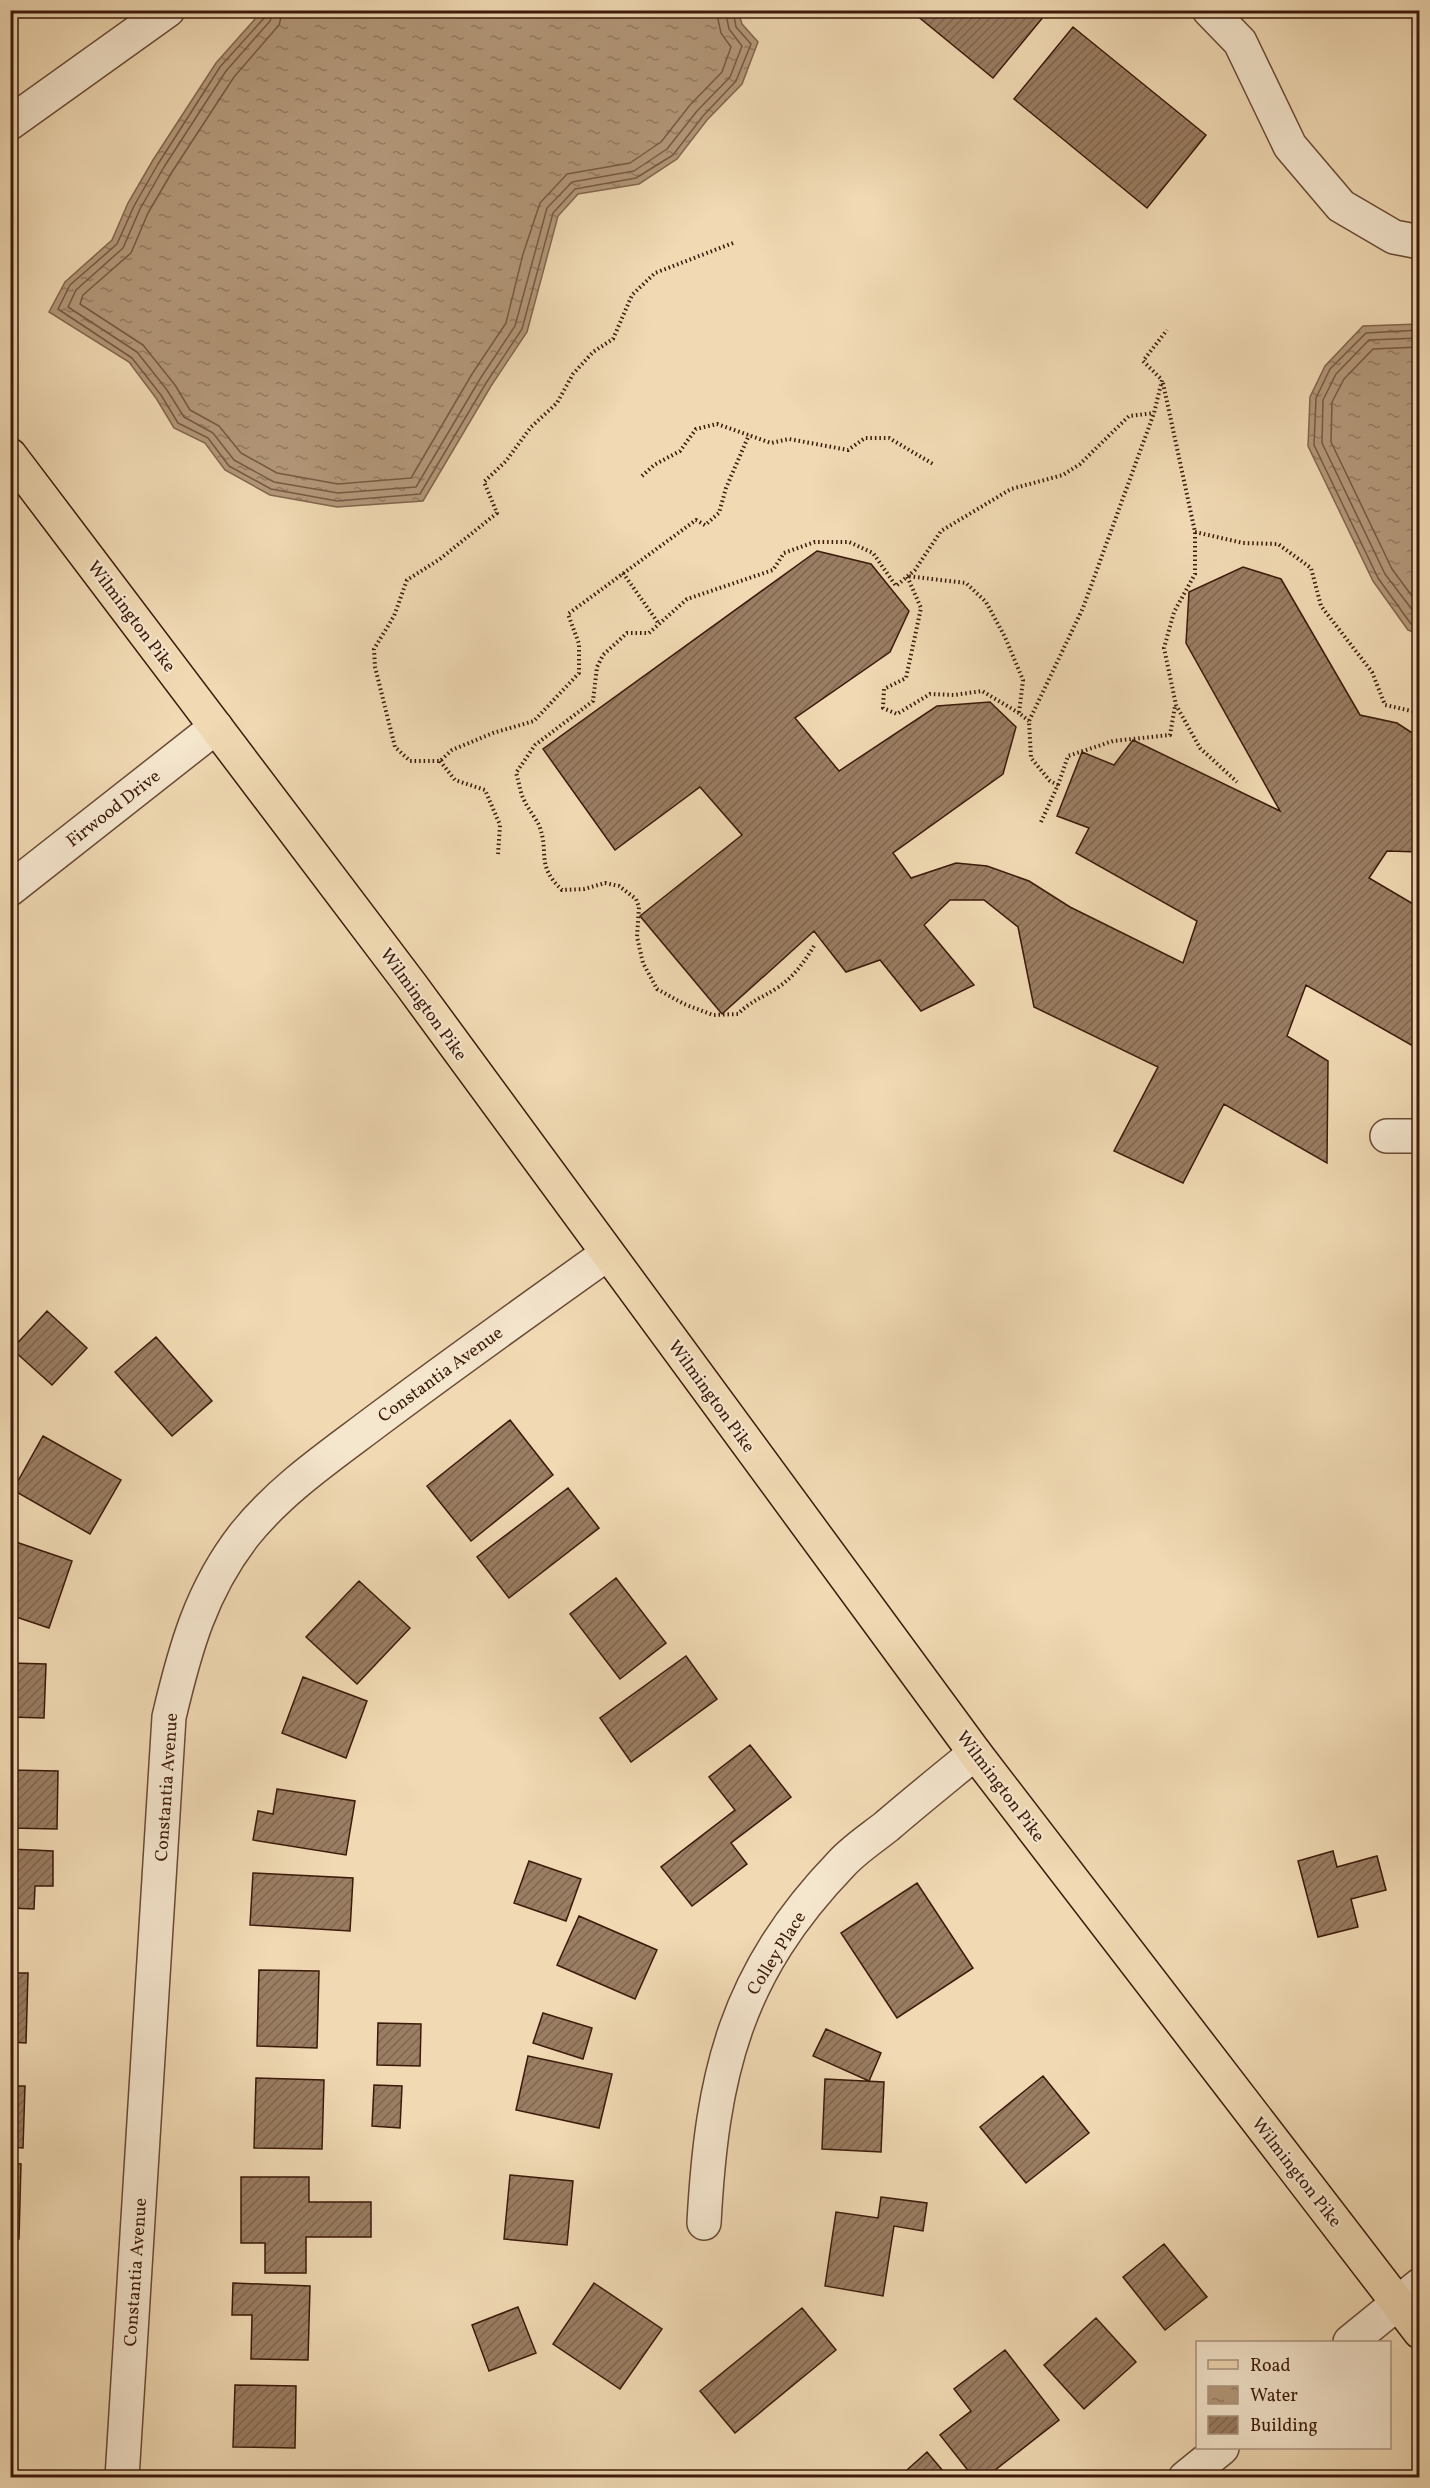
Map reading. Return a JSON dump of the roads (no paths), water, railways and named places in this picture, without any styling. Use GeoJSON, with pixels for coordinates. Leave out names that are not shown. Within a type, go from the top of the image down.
{"type":"FeatureCollection","features":[{"type":"Feature","properties":{"kind":"main road","name":"Wilmington Pike"},"geometry":{"type":"LineString","coordinates":[[10,454],[411,985],[975,1753],[1408,2294],[1419,2332]]}},
{"type":"Feature","properties":{"kind":"street"},"geometry":{"type":"LineString","coordinates":[[10,123],[168,10]]}},
{"type":"Feature","properties":{"kind":"street"},"geometry":{"type":"LineString","coordinates":[[1209,10],[1240,42],[1290,146],[1341,206],[1394,237],[1419,242]]}},
{"type":"Feature","properties":{"kind":"street","name":"Firwood Drive"},"geometry":{"type":"LineString","coordinates":[[10,889],[216,727]]}},
{"type":"Feature","properties":{"kind":"street"},"geometry":{"type":"LineString","coordinates":[[1387,1136],[1419,1136]]}},
{"type":"Feature","properties":{"kind":"street","name":"Constantia Avenue"},"geometry":{"type":"LineString","coordinates":[[122,2478],[169,1717],[185,1647],[212,1585],[246,1534],[300,1478],[478,1345],[608,1254]]}},
{"type":"Feature","properties":{"kind":"street","name":"Colley Place"},"geometry":{"type":"LineString","coordinates":[[705,2223],[707,2164],[719,2080],[736,2024],[757,1976],[792,1921],[843,1862],[975,1753]]}},
{"type":"Feature","properties":{"kind":"street"},"geometry":{"type":"LineString","coordinates":[[1352,2341],[1408,2294]]}},
{"type":"Feature","properties":{"kind":"street"},"geometry":{"type":"LineString","coordinates":[[1185,2478],[1221,2449]]}},
{"type":"Feature","properties":{"kind":"water"},"geometry":{"type":"Polygon","coordinates":[[[262,11],[738,11],[742,24],[758,42],[742,84],[707,120],[677,159],[639,184],[578,194],[558,216],[527,332],[491,386],[423,501],[337,507],[270,495],[225,470],[205,443],[174,428],[156,398],[129,362],[49,312],[65,282],[112,240],[128,203],[153,160],[216,63],[262,11]]]}},
{"type":"Feature","properties":{"kind":"water"},"geometry":{"type":"Polygon","coordinates":[[[1420,324],[1419,634],[1408,630],[1373,581],[1308,446],[1310,397],[1325,366],[1363,326],[1420,324]]]}}]}
